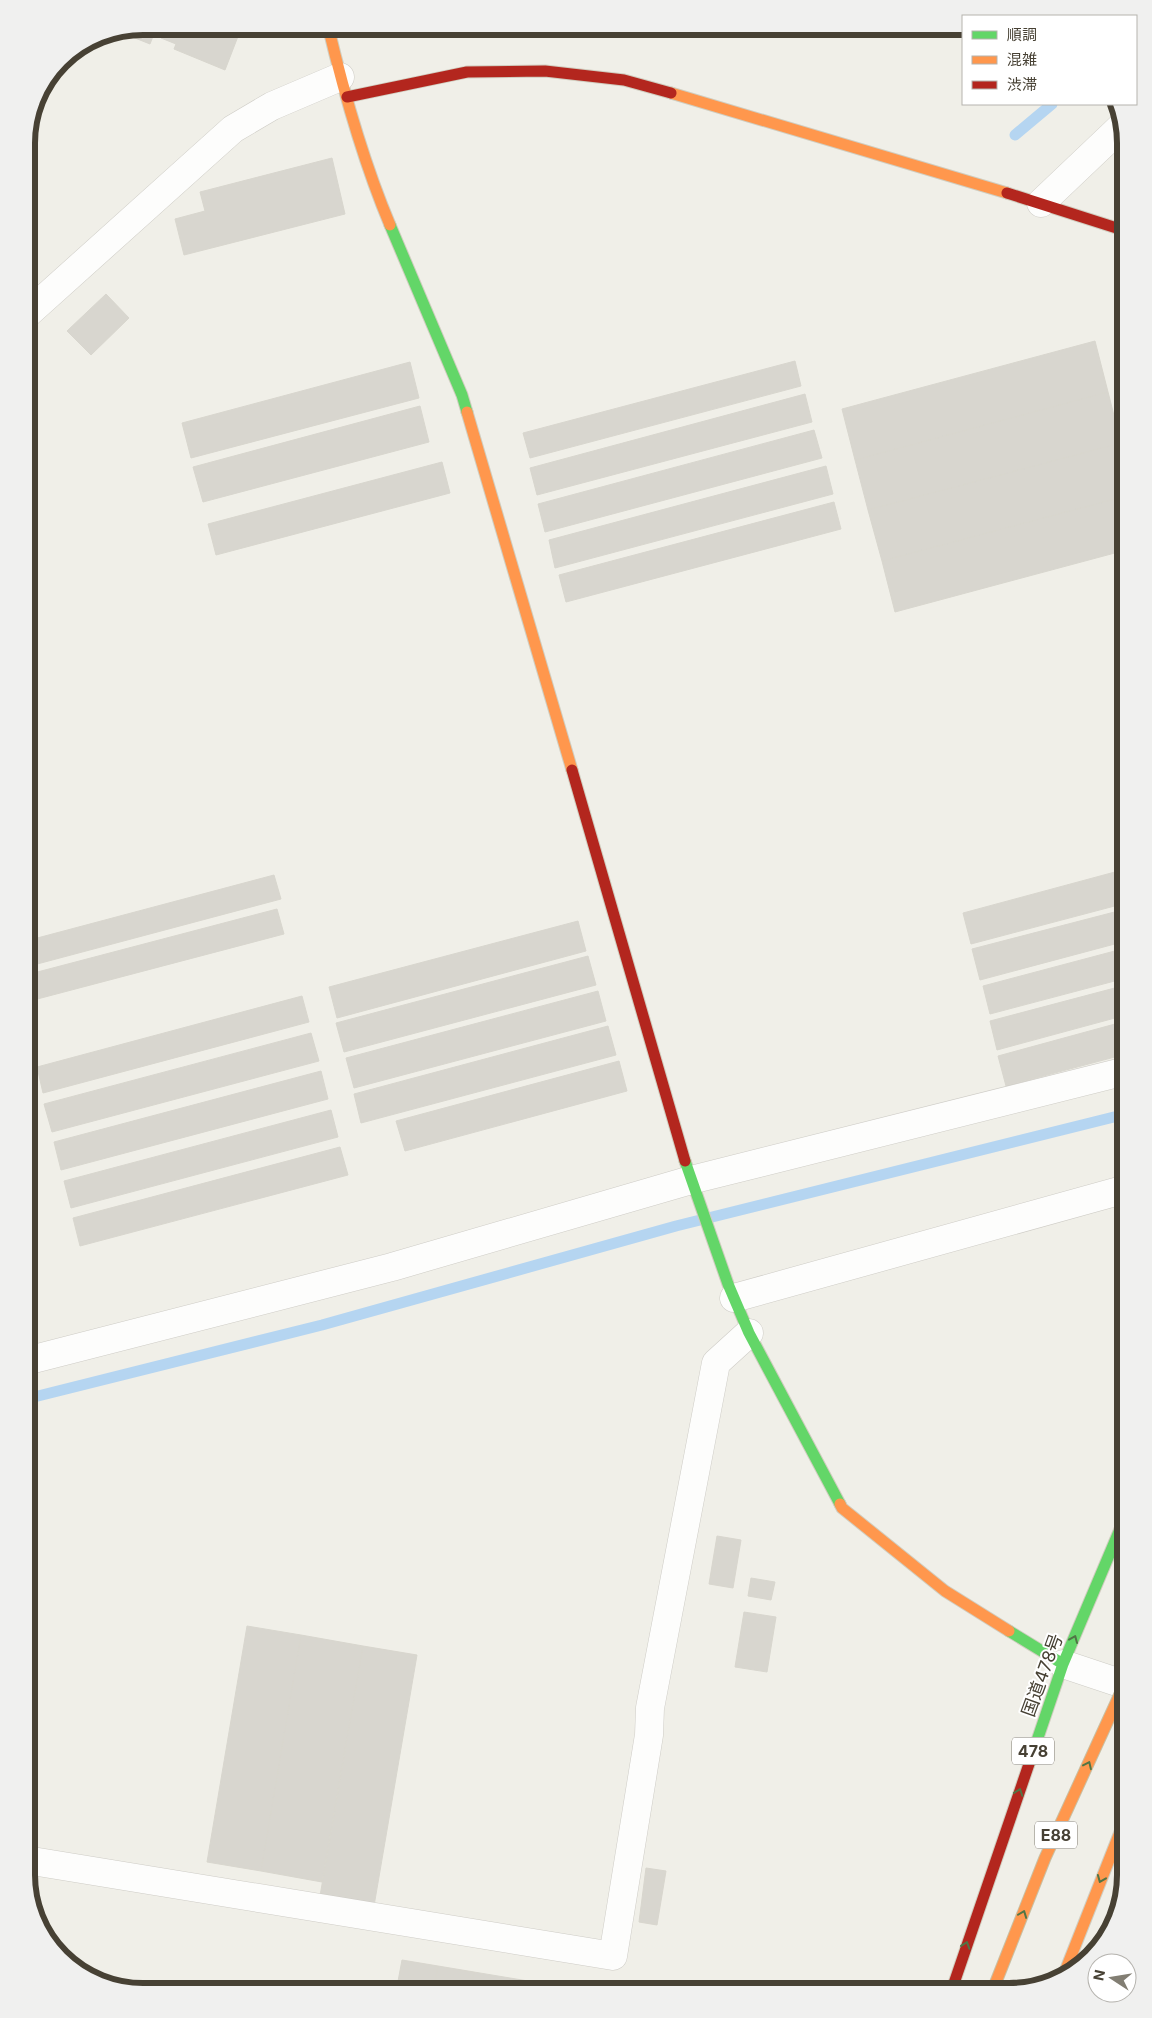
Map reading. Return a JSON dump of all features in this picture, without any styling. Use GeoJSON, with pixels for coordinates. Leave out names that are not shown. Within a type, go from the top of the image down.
{"type":"FeatureCollection","features":[{"type":"Feature","properties":{"kind":"main road"},"geometry":{"type":"LineString","coordinates":[[330,35],[377,195],[462,395],[691,1180],[731,1291],[749,1333],[842,1508],[945,1591],[1063,1664]]}},
{"type":"Feature","properties":{"kind":"main road"},"geometry":{"type":"LineString","coordinates":[[344,87],[467,72],[545,71],[624,80],[773,122],[1041,203],[1117,228]]}},
{"type":"Feature","properties":{"kind":"main road","name":"国道478号"},"geometry":{"type":"LineString","coordinates":[[954,1983],[1063,1664],[1117,1536]]}},
{"type":"Feature","properties":{"kind":"main road","name":"E88"},"geometry":{"type":"LineString","coordinates":[[996,1983],[1045,1858],[1117,1701]]}},
{"type":"Feature","properties":{"kind":"main road"},"geometry":{"type":"LineString","coordinates":[[1067,1966],[1117,1840]]}},
{"type":"Feature","properties":{"kind":"street"},"geometry":{"type":"LineString","coordinates":[[35,306],[233,130],[272,106],[344,87]]}},
{"type":"Feature","properties":{"kind":"street"},"geometry":{"type":"LineString","coordinates":[[1041,203],[1116,131]]}},
{"type":"Feature","properties":{"kind":"street"},"geometry":{"type":"LineString","coordinates":[[35,1359],[392,1267],[691,1180],[1117,1072]]}},
{"type":"Feature","properties":{"kind":"street"},"geometry":{"type":"LineString","coordinates":[[731,1291],[1117,1191]]}},
{"type":"Feature","properties":{"kind":"street"},"geometry":{"type":"LineString","coordinates":[[35,1861],[613,1956],[649,1735],[650,1708],[716,1363],[749,1333]]}},
{"type":"Feature","properties":{"kind":"street"},"geometry":{"type":"LineString","coordinates":[[1063,1664],[1117,1682]]}},
{"type":"Feature","properties":{"kind":"building"},"geometry":{"type":"Polygon","coordinates":[[[154,35],[150,44],[130,36],[154,35]]]}},
{"type":"Feature","properties":{"kind":"building"},"geometry":{"type":"Polygon","coordinates":[[[162,35],[239,35],[225,70],[174,49],[176,44],[161,38],[162,35]]]}},
{"type":"Feature","properties":{"kind":"building"},"geometry":{"type":"Polygon","coordinates":[[[332,158],[345,214],[184,255],[175,219],[205,211],[200,192],[332,158]]]}},
{"type":"Feature","properties":{"kind":"building"},"geometry":{"type":"Polygon","coordinates":[[[106,294],[129,318],[91,355],[67,331],[106,294]]]}},
{"type":"Feature","properties":{"kind":"building"},"geometry":{"type":"Polygon","coordinates":[[[1095,341],[1108,392],[855,460],[842,409],[1095,341]]]}},
{"type":"Feature","properties":{"kind":"building"},"geometry":{"type":"Polygon","coordinates":[[[795,361],[801,386],[530,458],[523,433],[795,361]]]}},
{"type":"Feature","properties":{"kind":"building"},"geometry":{"type":"Polygon","coordinates":[[[410,362],[419,398],[191,458],[182,423],[410,362]]]}},
{"type":"Feature","properties":{"kind":"building"},"geometry":{"type":"Polygon","coordinates":[[[1108,392],[1117,427],[1117,444],[868,510],[855,460],[1108,392]]]}},
{"type":"Feature","properties":{"kind":"building"},"geometry":{"type":"Polygon","coordinates":[[[805,394],[812,422],[537,495],[530,468],[805,394]]]}},
{"type":"Feature","properties":{"kind":"building"},"geometry":{"type":"Polygon","coordinates":[[[420,406],[429,442],[203,502],[193,467],[420,406]]]}},
{"type":"Feature","properties":{"kind":"building"},"geometry":{"type":"Polygon","coordinates":[[[814,430],[822,458],[545,532],[538,504],[814,430]]]}},
{"type":"Feature","properties":{"kind":"building"},"geometry":{"type":"Polygon","coordinates":[[[1117,444],[1117,498],[882,561],[868,510],[1117,444]]]}},
{"type":"Feature","properties":{"kind":"building"},"geometry":{"type":"Polygon","coordinates":[[[442,462],[450,493],[216,555],[208,524],[442,462]]]}},
{"type":"Feature","properties":{"kind":"building"},"geometry":{"type":"Polygon","coordinates":[[[826,466],[833,494],[555,568],[549,540],[826,466]]]}},
{"type":"Feature","properties":{"kind":"building"},"geometry":{"type":"Polygon","coordinates":[[[1117,498],[1117,552],[895,612],[882,561],[1117,498]]]}},
{"type":"Feature","properties":{"kind":"building"},"geometry":{"type":"Polygon","coordinates":[[[834,502],[841,529],[566,602],[559,575],[834,502]]]}},
{"type":"Feature","properties":{"kind":"building"},"geometry":{"type":"Polygon","coordinates":[[[1117,871],[1117,905],[971,944],[963,913],[1117,871]]]}},
{"type":"Feature","properties":{"kind":"building"},"geometry":{"type":"Polygon","coordinates":[[[274,875],[281,899],[35,965],[35,939],[274,875]]]}},
{"type":"Feature","properties":{"kind":"building"},"geometry":{"type":"Polygon","coordinates":[[[277,909],[284,934],[35,1000],[35,973],[277,909]]]}},
{"type":"Feature","properties":{"kind":"building"},"geometry":{"type":"Polygon","coordinates":[[[1117,911],[1117,943],[980,980],[972,949],[1117,911]]]}},
{"type":"Feature","properties":{"kind":"building"},"geometry":{"type":"Polygon","coordinates":[[[578,921],[586,951],[337,1018],[329,987],[578,921]]]}},
{"type":"Feature","properties":{"kind":"building"},"geometry":{"type":"Polygon","coordinates":[[[1117,950],[1117,980],[990,1014],[983,986],[1117,950]]]}},
{"type":"Feature","properties":{"kind":"building"},"geometry":{"type":"Polygon","coordinates":[[[588,956],[596,985],[344,1052],[336,1023],[588,956]]]}},
{"type":"Feature","properties":{"kind":"building"},"geometry":{"type":"Polygon","coordinates":[[[1117,987],[1117,1017],[997,1050],[990,1021],[1117,987]]]}},
{"type":"Feature","properties":{"kind":"building"},"geometry":{"type":"Polygon","coordinates":[[[598,991],[606,1021],[354,1088],[346,1058],[598,991]]]}},
{"type":"Feature","properties":{"kind":"building"},"geometry":{"type":"Polygon","coordinates":[[[302,996],[309,1022],[43,1093],[37,1067],[302,996]]]}},
{"type":"Feature","properties":{"kind":"building"},"geometry":{"type":"Polygon","coordinates":[[[1117,1023],[1117,1056],[1006,1086],[998,1056],[1117,1023]]]}},
{"type":"Feature","properties":{"kind":"building"},"geometry":{"type":"Polygon","coordinates":[[[608,1026],[616,1055],[361,1123],[354,1094],[608,1026]]]}},
{"type":"Feature","properties":{"kind":"building"},"geometry":{"type":"Polygon","coordinates":[[[311,1033],[319,1061],[52,1132],[44,1104],[311,1033]]]}},
{"type":"Feature","properties":{"kind":"building"},"geometry":{"type":"Polygon","coordinates":[[[619,1061],[627,1091],[405,1151],[396,1121],[619,1061]]]}},
{"type":"Feature","properties":{"kind":"building"},"geometry":{"type":"Polygon","coordinates":[[[321,1071],[328,1099],[61,1170],[54,1142],[321,1071]]]}},
{"type":"Feature","properties":{"kind":"building"},"geometry":{"type":"Polygon","coordinates":[[[331,1110],[338,1137],[71,1208],[64,1181],[331,1110]]]}},
{"type":"Feature","properties":{"kind":"building"},"geometry":{"type":"Polygon","coordinates":[[[340,1147],[348,1175],[80,1246],[73,1218],[340,1147]]]}},
{"type":"Feature","properties":{"kind":"building"},"geometry":{"type":"Polygon","coordinates":[[[717,1536],[741,1540],[733,1588],[709,1584],[717,1536]]]}},
{"type":"Feature","properties":{"kind":"building"},"geometry":{"type":"Polygon","coordinates":[[[751,1578],[775,1582],[771,1600],[748,1596],[751,1578]]]}},
{"type":"Feature","properties":{"kind":"building"},"geometry":{"type":"Polygon","coordinates":[[[744,1612],[776,1617],[767,1672],[735,1667],[744,1612]]]}},
{"type":"Feature","properties":{"kind":"building"},"geometry":{"type":"Polygon","coordinates":[[[247,1626],[301,1635],[261,1871],[207,1862],[247,1626]]]}},
{"type":"Feature","properties":{"kind":"building"},"geometry":{"type":"Polygon","coordinates":[[[301,1635],[363,1646],[322,1882],[261,1871],[301,1635]]]}},
{"type":"Feature","properties":{"kind":"building"},"geometry":{"type":"Polygon","coordinates":[[[363,1646],[417,1655],[374,1906],[320,1896],[363,1646]]]}},
{"type":"Feature","properties":{"kind":"building"},"geometry":{"type":"Polygon","coordinates":[[[646,1868],[666,1871],[657,1925],[639,1922],[646,1868]]]}},
{"type":"Feature","properties":{"kind":"building"},"geometry":{"type":"Polygon","coordinates":[[[402,1960],[438,1966],[435,1983],[398,1983],[402,1960]]]}},
{"type":"Feature","properties":{"kind":"building"},"geometry":{"type":"Polygon","coordinates":[[[438,1966],[474,1972],[472,1983],[435,1983],[438,1966]]]}},
{"type":"Feature","properties":{"kind":"building"},"geometry":{"type":"Polygon","coordinates":[[[474,1972],[510,1978],[509,1983],[472,1983],[474,1972]]]}},
{"type":"Feature","properties":{"kind":"building"},"geometry":{"type":"Polygon","coordinates":[[[510,1978],[540,1983],[509,1983],[510,1978]]]}},
{"type":"Feature","properties":{"kind":"waterway"},"geometry":{"type":"LineString","coordinates":[[1015,135],[1051,105]]}},
{"type":"Feature","properties":{"kind":"waterway"},"geometry":{"type":"LineString","coordinates":[[35,1397],[322,1325],[676,1226],[1117,1116]]}},
{"type":"Feature","properties":{"kind":"traffic: fast"},"geometry":{"type":"LineString","coordinates":[[390,225],[462,395],[467,412]]}},
{"type":"Feature","properties":{"kind":"traffic: fast"},"geometry":{"type":"LineString","coordinates":[[685,1161],[728,1284],[749,1333],[840,1504]]}},
{"type":"Feature","properties":{"kind":"traffic: fast"},"geometry":{"type":"LineString","coordinates":[[1029,1764],[1063,1664],[1117,1536]]}},
{"type":"Feature","properties":{"kind":"traffic: fast"},"geometry":{"type":"LineString","coordinates":[[1009,1631],[1063,1664]]}},
{"type":"Feature","properties":{"kind":"traffic: slow"},"geometry":{"type":"LineString","coordinates":[[330,35],[355,127],[390,225]]}},
{"type":"Feature","properties":{"kind":"traffic: slow"},"geometry":{"type":"LineString","coordinates":[[671,93],[1007,193]]}},
{"type":"Feature","properties":{"kind":"traffic: slow"},"geometry":{"type":"LineString","coordinates":[[467,412],[572,770]]}},
{"type":"Feature","properties":{"kind":"traffic: slow"},"geometry":{"type":"LineString","coordinates":[[840,1504],[842,1508],[945,1591],[1009,1631]]}},
{"type":"Feature","properties":{"kind":"traffic: slow"},"geometry":{"type":"LineString","coordinates":[[996,1983],[1045,1858],[1117,1701]]}},
{"type":"Feature","properties":{"kind":"traffic: slow"},"geometry":{"type":"LineString","coordinates":[[1067,1966],[1117,1840]]}},
{"type":"Feature","properties":{"kind":"traffic: jam"},"geometry":{"type":"LineString","coordinates":[[347,97],[467,72],[545,71],[624,80],[671,93]]}},
{"type":"Feature","properties":{"kind":"traffic: jam"},"geometry":{"type":"LineString","coordinates":[[1007,193],[1117,228]]}},
{"type":"Feature","properties":{"kind":"traffic: jam"},"geometry":{"type":"LineString","coordinates":[[572,770],[685,1161]]}},
{"type":"Feature","properties":{"kind":"traffic: jam"},"geometry":{"type":"LineString","coordinates":[[954,1983],[1029,1764]]}}]}
